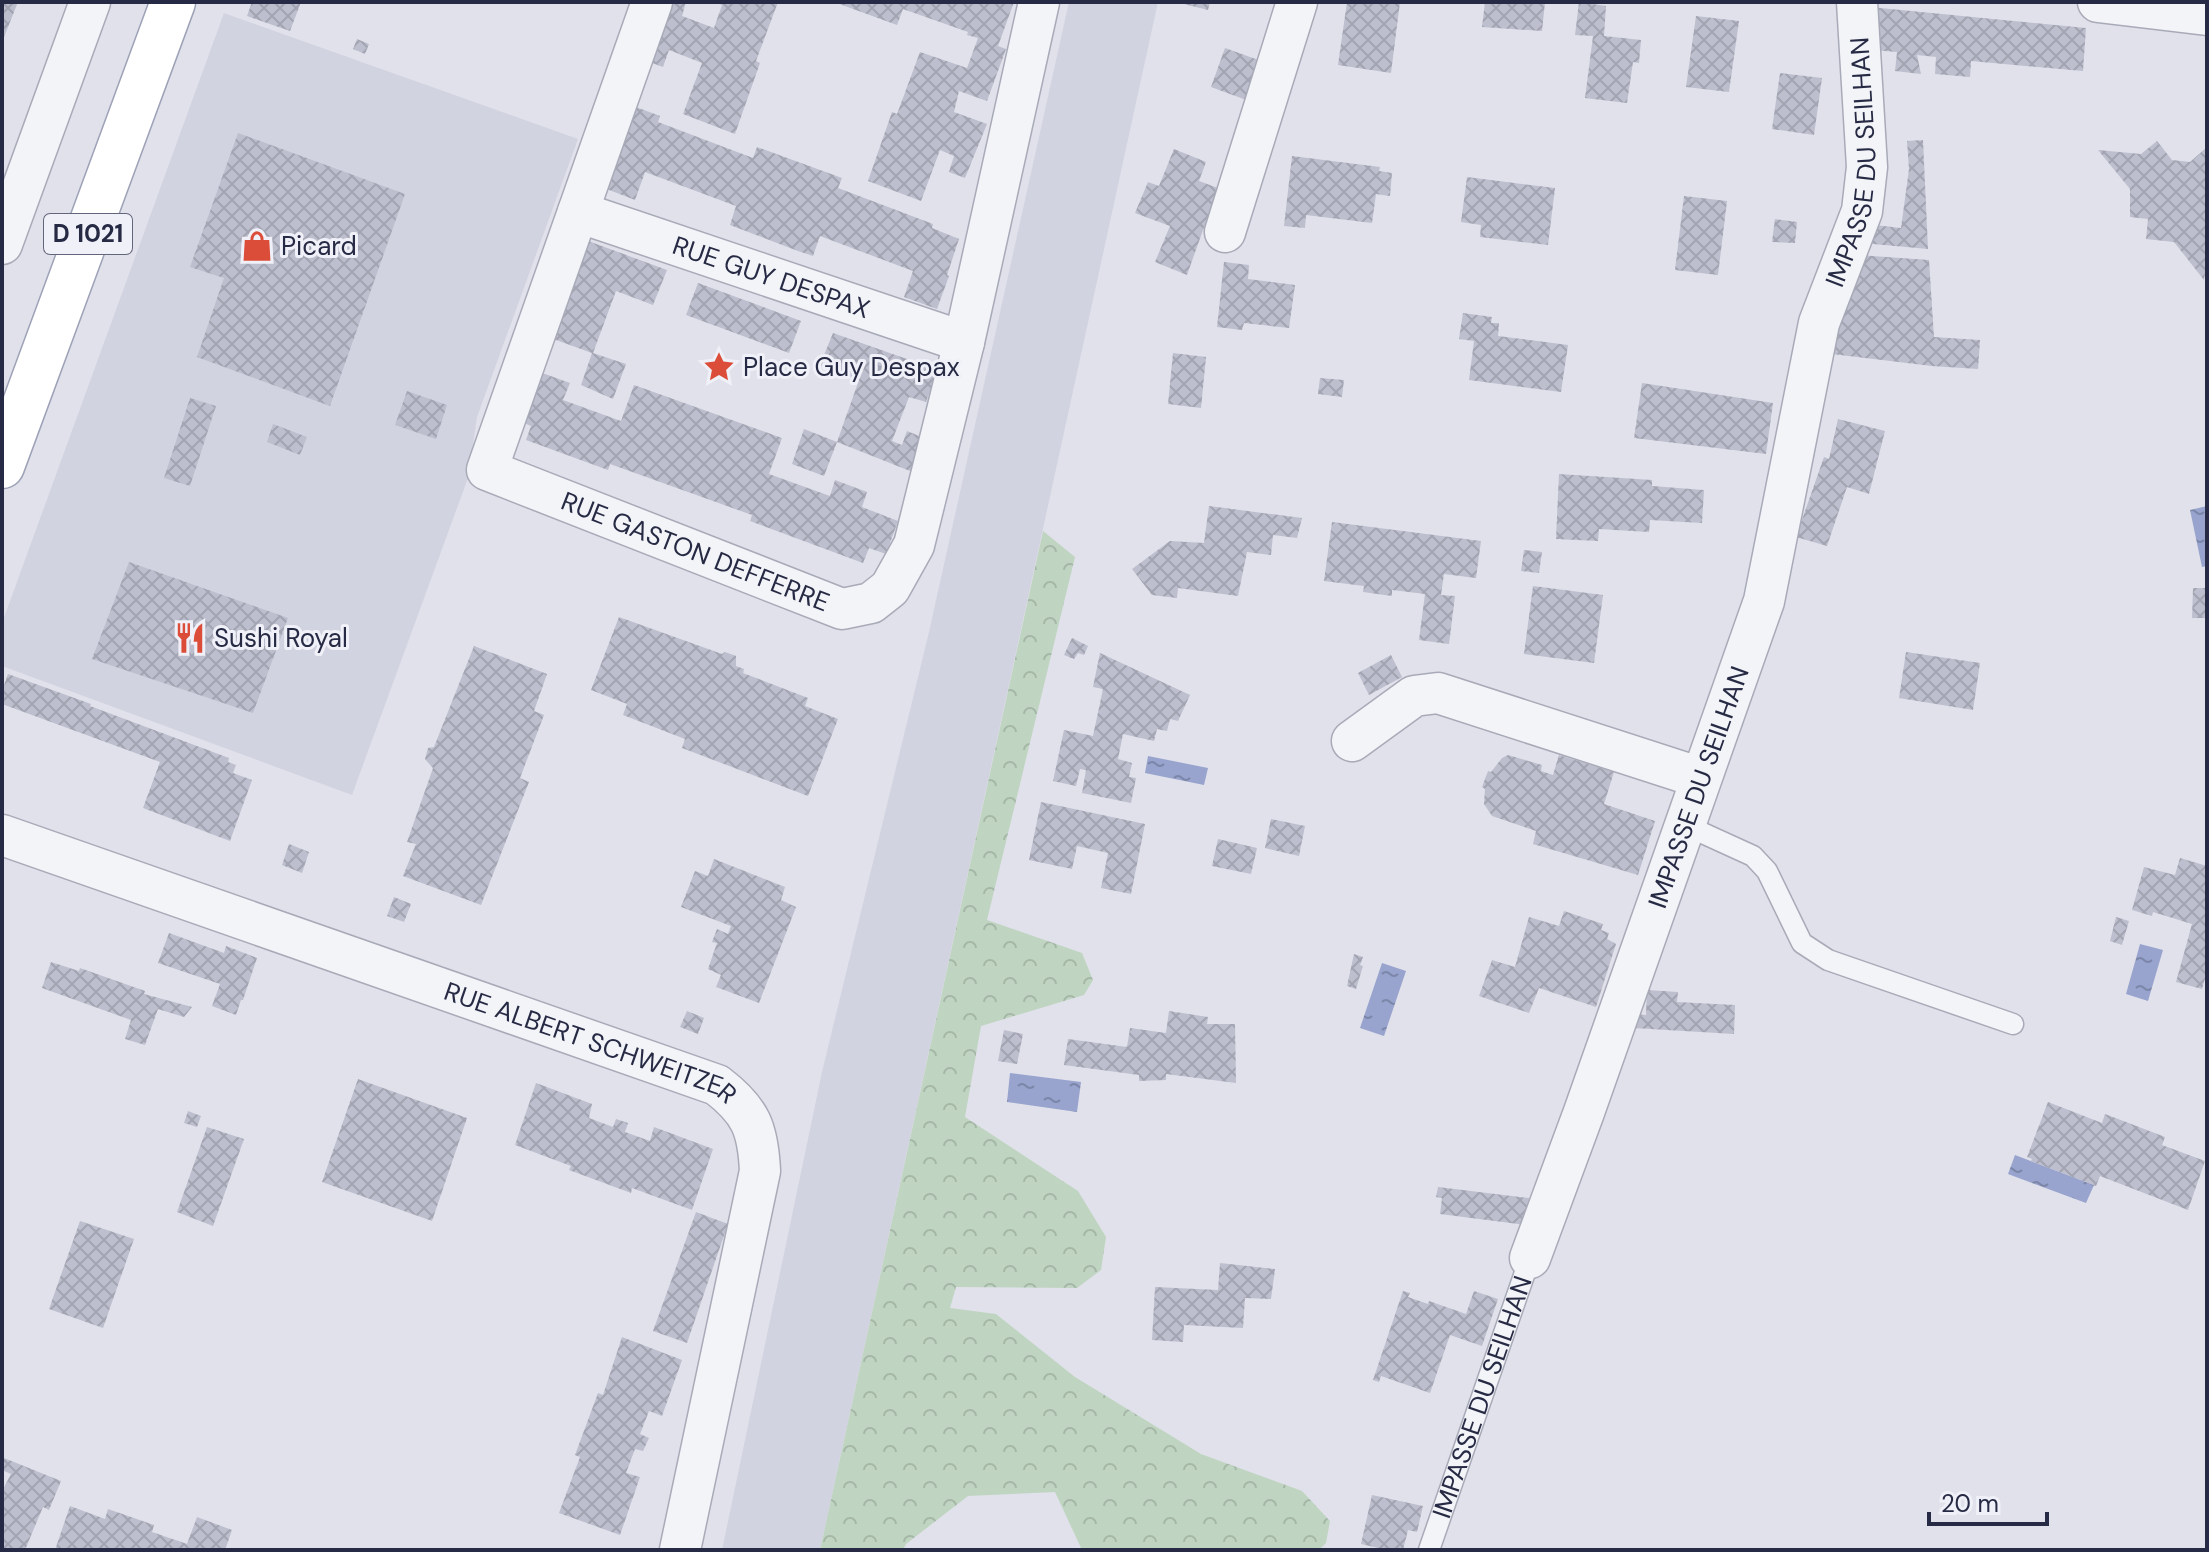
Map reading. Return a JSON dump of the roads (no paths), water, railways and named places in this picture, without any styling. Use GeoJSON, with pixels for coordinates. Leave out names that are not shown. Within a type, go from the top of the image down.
{"type":"FeatureCollection","features":[{"type":"Feature","properties":{"kind":"main road","name":"D 1021"},"geometry":{"type":"LineString","coordinates":[[2,466],[173,2]]}},
{"type":"Feature","properties":{"kind":"street"},"geometry":{"type":"LineString","coordinates":[[2,244],[90,2]]}},
{"type":"Feature","properties":{"kind":"street","name":"RUE GASTON DEFFERRE"},"geometry":{"type":"LineString","coordinates":[[652,2],[487,470],[842,609],[871,603],[890,588],[914,545],[964,342],[1039,2]]}},
{"type":"Feature","properties":{"kind":"street"},"geometry":{"type":"LineString","coordinates":[[1225,232],[1297,2]]}},
{"type":"Feature","properties":{"kind":"street","name":"IMPASSE DU SEILHAN"},"geometry":{"type":"LineString","coordinates":[[1530,1258],[1764,601],[1819,323],[1862,211],[1867,167],[1857,2]]}},
{"type":"Feature","properties":{"kind":"street"},"geometry":{"type":"LineString","coordinates":[[2098,2],[2207,15]]}},
{"type":"Feature","properties":{"kind":"street","name":"RUE GUY DESPAX"},"geometry":{"type":"LineString","coordinates":[[578,212],[964,342]]}},
{"type":"Feature","properties":{"kind":"street"},"geometry":{"type":"LineString","coordinates":[[1352,741],[1414,696],[1438,693],[1701,778]]}},
{"type":"Feature","properties":{"kind":"street","name":"RUE ALBERT SCHWEITZER"},"geometry":{"type":"LineString","coordinates":[[2,835],[717,1085],[737,1100],[746,1111],[759,1142],[760,1171],[680,1550]]}},
{"type":"Feature","properties":{"kind":"lane"},"geometry":{"type":"LineString","coordinates":[[1685,825],[1753,856],[1767,871],[1802,943],[1828,960],[2013,1024]]}},
{"type":"Feature","properties":{"kind":"lane","name":"IMPASSE DU SEILHAN"},"geometry":{"type":"LineString","coordinates":[[1429,1550],[1530,1258]]}},
{"type":"Feature","properties":{"kind":"water"},"geometry":{"type":"Polygon","coordinates":[[[2207,506],[2207,566],[2202,567],[2190,510],[2207,506]]]}},
{"type":"Feature","properties":{"kind":"water"},"geometry":{"type":"Polygon","coordinates":[[[1148,756],[1208,768],[1204,785],[1145,773],[1148,756]]]}},
{"type":"Feature","properties":{"kind":"water"},"geometry":{"type":"Polygon","coordinates":[[[2140,944],[2163,950],[2148,1001],[2126,994],[2140,944]]]}},
{"type":"Feature","properties":{"kind":"water"},"geometry":{"type":"Polygon","coordinates":[[[1382,963],[1406,971],[1384,1036],[1360,1028],[1382,963]]]}},
{"type":"Feature","properties":{"kind":"water"},"geometry":{"type":"Polygon","coordinates":[[[1010,1073],[1081,1082],[1077,1112],[1007,1102],[1010,1073]]]}},
{"type":"Feature","properties":{"kind":"water"},"geometry":{"type":"Polygon","coordinates":[[[2015,1155],[2094,1185],[2086,1203],[2008,1174],[2015,1155]]]}},
{"type":"Feature","properties":{"kind":"place","name":"Picard"},"geometry":{"type":"Point","coordinates":[257,246]}},
{"type":"Feature","properties":{"kind":"place","name":"Place Guy Despax"},"geometry":{"type":"Point","coordinates":[719,367]}},
{"type":"Feature","properties":{"kind":"place","name":"Sushi Royal"},"geometry":{"type":"Point","coordinates":[190,638]}}]}
